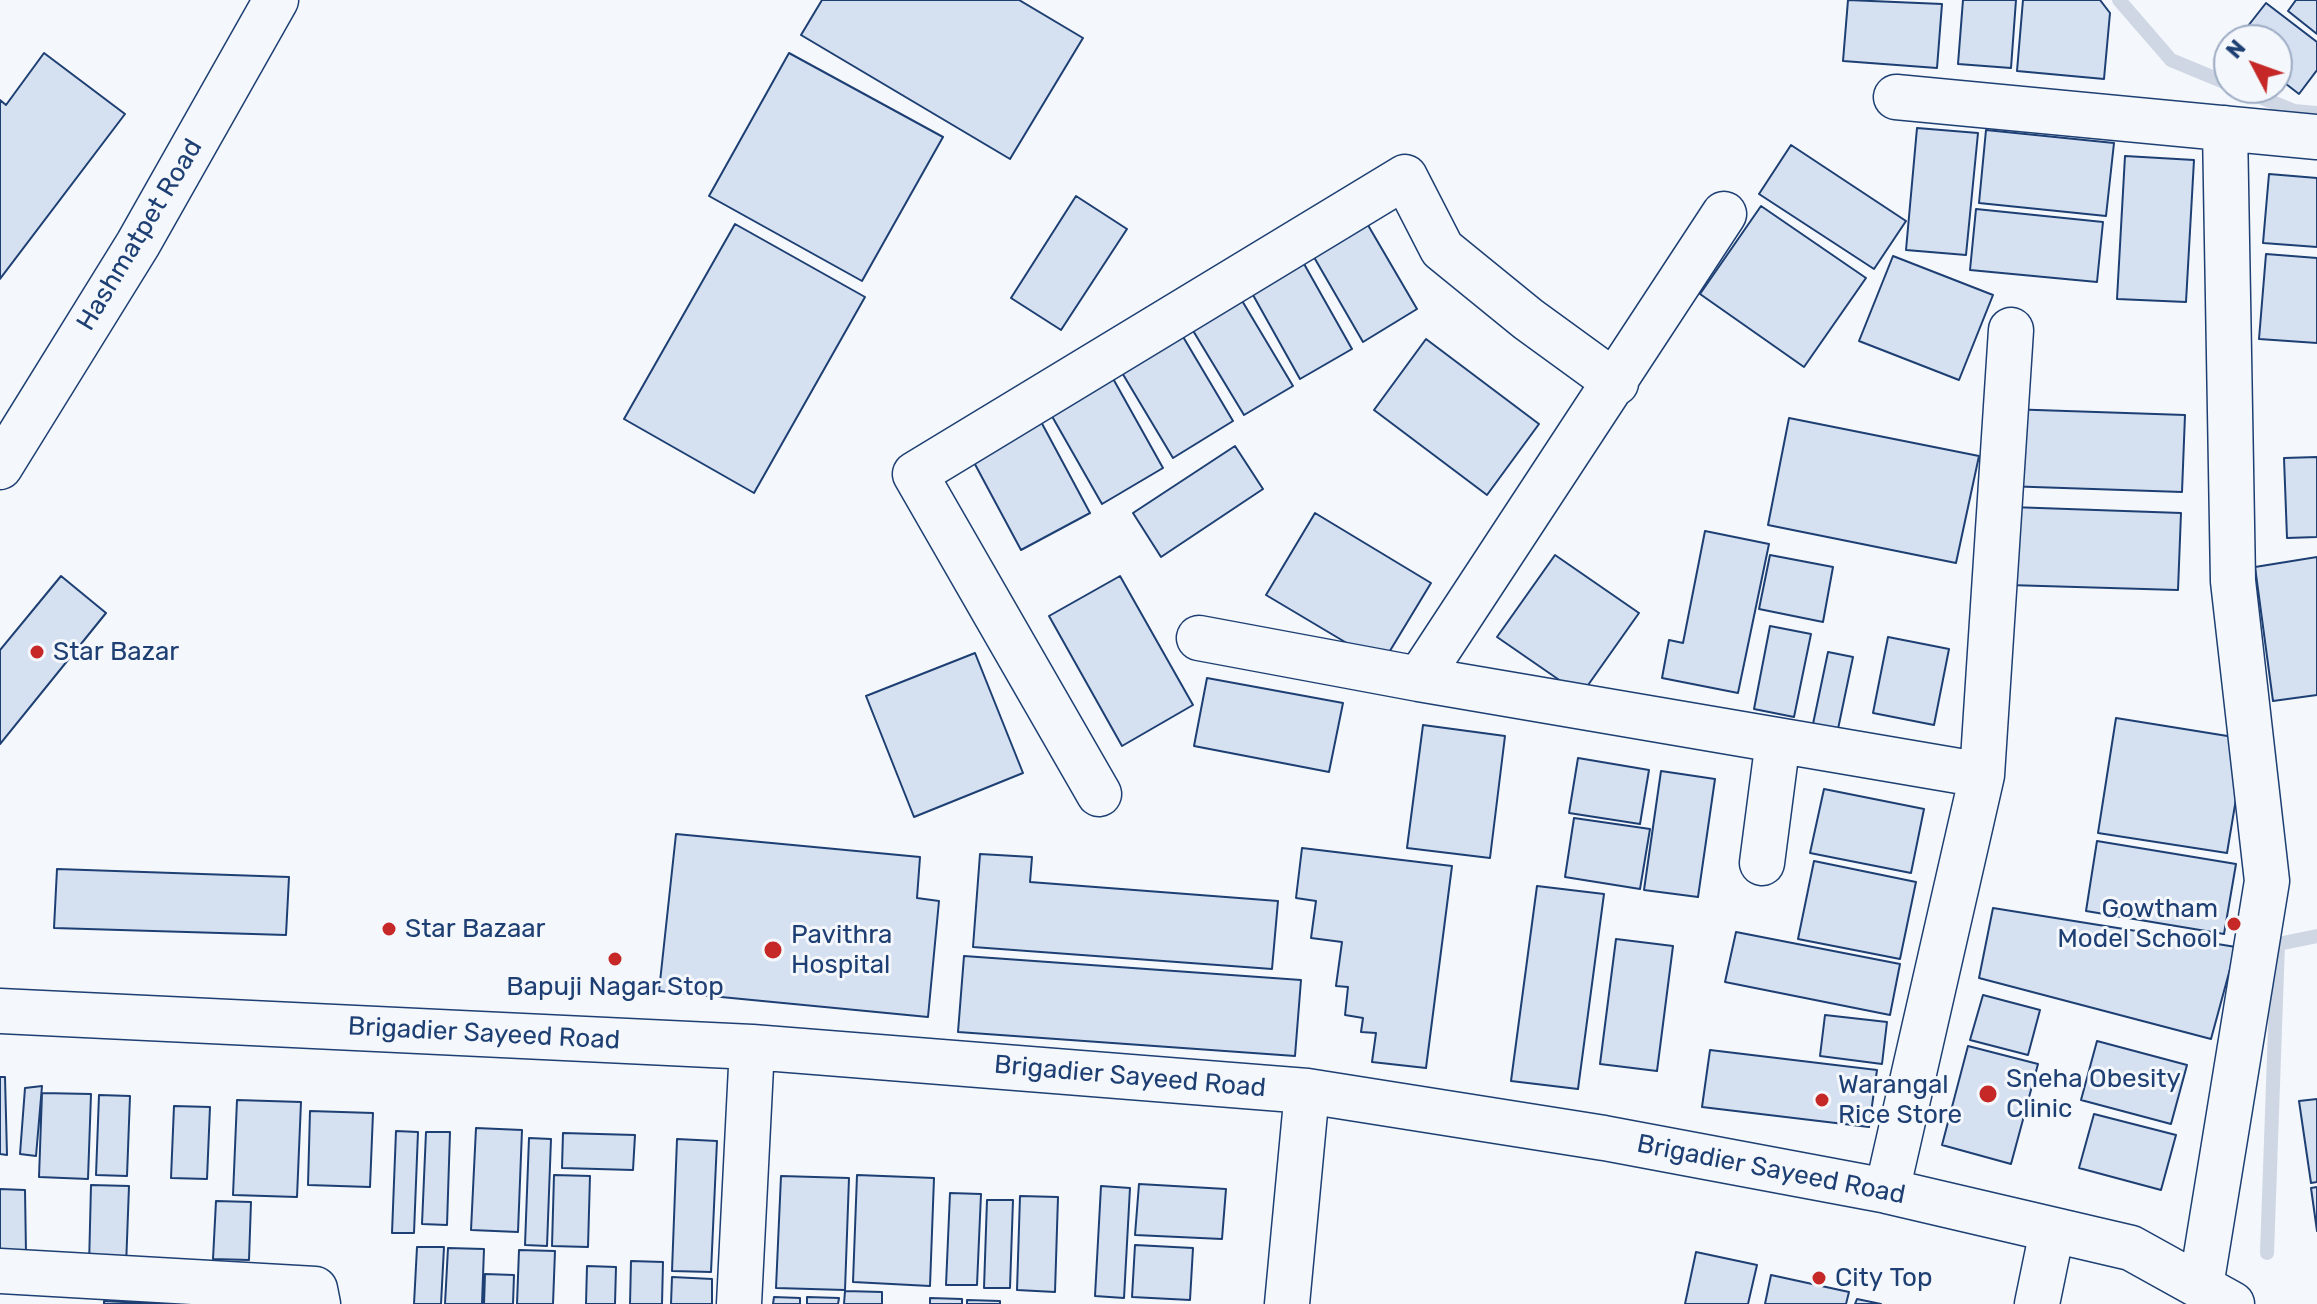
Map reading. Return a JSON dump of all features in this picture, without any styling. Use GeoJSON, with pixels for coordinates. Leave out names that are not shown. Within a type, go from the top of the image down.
{"type":"FeatureCollection","features":[{"type":"Feature","properties":{"kind":"street","name":"Hashmatpet Road"},"geometry":{"type":"LineString","coordinates":[[0,467],[138,244],[276,0]]}},
{"type":"Feature","properties":{"kind":"street"},"geometry":{"type":"LineString","coordinates":[[1896,97],[2317,137]]}},
{"type":"Feature","properties":{"kind":"street"},"geometry":{"type":"LineString","coordinates":[[2216,1295],[2267,881],[2233,581],[2225,128]]}},
{"type":"Feature","properties":{"kind":"street"},"geometry":{"type":"LineString","coordinates":[[1099,794],[915,474],[1405,177],[1442,249],[1528,319],[1616,383]]}},
{"type":"Feature","properties":{"kind":"street"},"geometry":{"type":"LineString","coordinates":[[1419,679],[1724,214]]}},
{"type":"Feature","properties":{"kind":"street"},"geometry":{"type":"LineString","coordinates":[[1887,1191],[1982,775],[2011,330]]}},
{"type":"Feature","properties":{"kind":"street"},"geometry":{"type":"LineString","coordinates":[[1199,638],[1419,679],[1982,775]]}},
{"type":"Feature","properties":{"kind":"street"},"geometry":{"type":"LineString","coordinates":[[1762,863],[1778,740]]}},
{"type":"Feature","properties":{"kind":"street","name":"Brigadier Sayeed Road"},"geometry":{"type":"LineString","coordinates":[[0,1011],[752,1047],[1307,1091],[1604,1138],[1887,1191],[2131,1248],[2216,1295]]}},
{"type":"Feature","properties":{"kind":"street"},"geometry":{"type":"LineString","coordinates":[[739,1304],[752,1047]]}},
{"type":"Feature","properties":{"kind":"street"},"geometry":{"type":"LineString","coordinates":[[1287,1304],[1307,1091]]}},
{"type":"Feature","properties":{"kind":"street"},"geometry":{"type":"LineString","coordinates":[[2037,1304],[2052,1231]]}},
{"type":"Feature","properties":{"kind":"street"},"geometry":{"type":"LineString","coordinates":[[0,1271],[315,1289],[318,1304]]}},
{"type":"Feature","properties":{"kind":"building"},"geometry":{"type":"Polygon","coordinates":[[[822,0],[1019,0],[1083,38],[1010,159],[801,35],[822,0]]]}},
{"type":"Feature","properties":{"kind":"building"},"geometry":{"type":"Polygon","coordinates":[[[1848,0],[1942,4],[1937,68],[1843,61],[1848,0]]]}},
{"type":"Feature","properties":{"kind":"building"},"geometry":{"type":"Polygon","coordinates":[[[1963,0],[2016,0],[2011,68],[1958,64],[1963,0]]]}},
{"type":"Feature","properties":{"kind":"building"},"geometry":{"type":"Polygon","coordinates":[[[2023,0],[2100,0],[2110,13],[2104,79],[2017,71],[2023,0]]]}},
{"type":"Feature","properties":{"kind":"building"},"geometry":{"type":"Polygon","coordinates":[[[2296,0],[2317,0],[2317,34],[2288,11],[2296,0]]]}},
{"type":"Feature","properties":{"kind":"building"},"geometry":{"type":"Polygon","coordinates":[[[2266,3],[2317,42],[2317,70],[2299,94],[2293,89],[2293,24],[2250,24],[2266,3]]]}},
{"type":"Feature","properties":{"kind":"building"},"geometry":{"type":"Polygon","coordinates":[[[44,53],[125,114],[0,279],[0,100],[6,105],[44,53]]]}},
{"type":"Feature","properties":{"kind":"building"},"geometry":{"type":"Polygon","coordinates":[[[789,53],[943,137],[862,281],[709,196],[789,53]]]}},
{"type":"Feature","properties":{"kind":"building"},"geometry":{"type":"Polygon","coordinates":[[[1917,128],[1978,133],[1966,255],[1906,250],[1917,128]]]}},
{"type":"Feature","properties":{"kind":"building"},"geometry":{"type":"Polygon","coordinates":[[[1986,130],[2114,143],[2106,216],[1979,203],[1986,130]]]}},
{"type":"Feature","properties":{"kind":"building"},"geometry":{"type":"Polygon","coordinates":[[[1791,145],[1906,221],[1874,269],[1759,194],[1791,145]]]}},
{"type":"Feature","properties":{"kind":"building"},"geometry":{"type":"Polygon","coordinates":[[[2125,156],[2194,160],[2186,302],[2117,299],[2125,156]]]}},
{"type":"Feature","properties":{"kind":"building"},"geometry":{"type":"Polygon","coordinates":[[[2269,174],[2317,178],[2317,247],[2263,243],[2269,174]]]}},
{"type":"Feature","properties":{"kind":"building"},"geometry":{"type":"Polygon","coordinates":[[[1076,196],[1127,229],[1061,330],[1011,298],[1076,196]]]}},
{"type":"Feature","properties":{"kind":"building"},"geometry":{"type":"Polygon","coordinates":[[[1761,206],[1866,278],[1804,367],[1700,294],[1761,206]]]}},
{"type":"Feature","properties":{"kind":"building"},"geometry":{"type":"Polygon","coordinates":[[[1976,209],[2103,222],[2097,282],[1970,270],[1976,209]]]}},
{"type":"Feature","properties":{"kind":"building"},"geometry":{"type":"Polygon","coordinates":[[[1365,220],[1417,309],[1363,342],[1311,252],[1365,220]]]}},
{"type":"Feature","properties":{"kind":"building"},"geometry":{"type":"Polygon","coordinates":[[[735,224],[865,297],[754,493],[624,419],[735,224]]]}},
{"type":"Feature","properties":{"kind":"building"},"geometry":{"type":"Polygon","coordinates":[[[2266,254],[2317,258],[2317,343],[2259,339],[2266,254]]]}},
{"type":"Feature","properties":{"kind":"building"},"geometry":{"type":"Polygon","coordinates":[[[1299,255],[1352,349],[1300,379],[1248,286],[1299,255]]]}},
{"type":"Feature","properties":{"kind":"building"},"geometry":{"type":"Polygon","coordinates":[[[1893,256],[1993,295],[1959,380],[1859,341],[1893,256]]]}},
{"type":"Feature","properties":{"kind":"building"},"geometry":{"type":"Polygon","coordinates":[[[1238,294],[1293,386],[1244,415],[1189,324],[1238,294]]]}},
{"type":"Feature","properties":{"kind":"building"},"geometry":{"type":"Polygon","coordinates":[[[1179,330],[1233,421],[1173,458],[1118,366],[1179,330]]]}},
{"type":"Feature","properties":{"kind":"building"},"geometry":{"type":"Polygon","coordinates":[[[1426,339],[1539,424],[1487,495],[1374,410],[1426,339]]]}},
{"type":"Feature","properties":{"kind":"building"},"geometry":{"type":"Polygon","coordinates":[[[1111,375],[1163,468],[1102,504],[1049,411],[1111,375]]]}},
{"type":"Feature","properties":{"kind":"building"},"geometry":{"type":"Polygon","coordinates":[[[2007,409],[2185,415],[2182,492],[2004,486],[2007,409]]]}},
{"type":"Feature","properties":{"kind":"building"},"geometry":{"type":"Polygon","coordinates":[[[1039,418],[1090,513],[1021,550],[970,455],[1039,418]]]}},
{"type":"Feature","properties":{"kind":"building"},"geometry":{"type":"Polygon","coordinates":[[[1789,418],[1979,456],[1956,563],[1768,525],[1789,418]]]}},
{"type":"Feature","properties":{"kind":"building"},"geometry":{"type":"Polygon","coordinates":[[[1235,446],[1263,489],[1161,557],[1133,513],[1235,446]]]}},
{"type":"Feature","properties":{"kind":"building"},"geometry":{"type":"Polygon","coordinates":[[[2317,457],[2317,537],[2287,538],[2284,458],[2317,457]]]}},
{"type":"Feature","properties":{"kind":"building"},"geometry":{"type":"Polygon","coordinates":[[[2011,507],[2181,513],[2178,590],[2008,585],[2011,507]]]}},
{"type":"Feature","properties":{"kind":"building"},"geometry":{"type":"Polygon","coordinates":[[[1315,513],[1431,583],[1382,664],[1266,595],[1315,513]]]}},
{"type":"Feature","properties":{"kind":"building"},"geometry":{"type":"Polygon","coordinates":[[[1705,531],[1769,544],[1738,693],[1662,678],[1669,640],[1683,643],[1705,531]]]}},
{"type":"Feature","properties":{"kind":"building"},"geometry":{"type":"Polygon","coordinates":[[[1555,555],[1639,613],[1581,695],[1497,637],[1555,555]]]}},
{"type":"Feature","properties":{"kind":"building"},"geometry":{"type":"Polygon","coordinates":[[[1770,555],[1833,567],[1823,622],[1759,609],[1770,555]]]}},
{"type":"Feature","properties":{"kind":"building"},"geometry":{"type":"Polygon","coordinates":[[[2317,557],[2317,695],[2273,701],[2255,567],[2317,557]]]}},
{"type":"Feature","properties":{"kind":"building"},"geometry":{"type":"Polygon","coordinates":[[[61,576],[106,613],[0,744],[0,650],[61,576]]]}},
{"type":"Feature","properties":{"kind":"building"},"geometry":{"type":"Polygon","coordinates":[[[1120,576],[1193,705],[1122,746],[1049,616],[1120,576]]]}},
{"type":"Feature","properties":{"kind":"building"},"geometry":{"type":"Polygon","coordinates":[[[1770,626],[1811,634],[1794,717],[1754,709],[1770,626]]]}},
{"type":"Feature","properties":{"kind":"building"},"geometry":{"type":"Polygon","coordinates":[[[1888,637],[1949,649],[1934,725],[1873,713],[1888,637]]]}},
{"type":"Feature","properties":{"kind":"building"},"geometry":{"type":"Polygon","coordinates":[[[1828,652],[1853,657],[1838,729],[1813,724],[1828,652]]]}},
{"type":"Feature","properties":{"kind":"building"},"geometry":{"type":"Polygon","coordinates":[[[975,653],[1023,773],[914,817],[866,696],[975,653]]]}},
{"type":"Feature","properties":{"kind":"building"},"geometry":{"type":"Polygon","coordinates":[[[1207,678],[1343,703],[1329,772],[1194,746],[1207,678]]]}},
{"type":"Feature","properties":{"kind":"building"},"geometry":{"type":"Polygon","coordinates":[[[2116,718],[2246,739],[2227,853],[2098,833],[2116,718]]]}},
{"type":"Feature","properties":{"kind":"building"},"geometry":{"type":"Polygon","coordinates":[[[1423,725],[1505,736],[1490,858],[1407,848],[1423,725]]]}},
{"type":"Feature","properties":{"kind":"building"},"geometry":{"type":"Polygon","coordinates":[[[1578,758],[1649,770],[1640,824],[1569,813],[1578,758]]]}},
{"type":"Feature","properties":{"kind":"building"},"geometry":{"type":"Polygon","coordinates":[[[1661,771],[1715,779],[1698,897],[1644,890],[1661,771]]]}},
{"type":"Feature","properties":{"kind":"building"},"geometry":{"type":"Polygon","coordinates":[[[1824,789],[1924,809],[1911,873],[1810,853],[1824,789]]]}},
{"type":"Feature","properties":{"kind":"building"},"geometry":{"type":"Polygon","coordinates":[[[1574,818],[1650,829],[1640,889],[1565,877],[1574,818]]]}},
{"type":"Feature","properties":{"kind":"building"},"geometry":{"type":"Polygon","coordinates":[[[676,834],[920,857],[917,898],[939,901],[928,1017],[659,991],[676,834]]]}},
{"type":"Feature","properties":{"kind":"building"},"geometry":{"type":"Polygon","coordinates":[[[2097,841],[2236,864],[2224,934],[2086,911],[2097,841]]]}},
{"type":"Feature","properties":{"kind":"building"},"geometry":{"type":"Polygon","coordinates":[[[1302,848],[1452,866],[1426,1068],[1372,1062],[1376,1033],[1361,1032],[1363,1018],[1345,1015],[1348,987],[1336,986],[1342,942],[1311,938],[1316,901],[1296,898],[1302,848]]]}},
{"type":"Feature","properties":{"kind":"building"},"geometry":{"type":"Polygon","coordinates":[[[980,854],[1032,857],[1030,882],[1278,901],[1272,969],[973,947],[980,854]]]}},
{"type":"Feature","properties":{"kind":"building"},"geometry":{"type":"Polygon","coordinates":[[[1814,861],[1916,882],[1900,959],[1798,939],[1814,861]]]}},
{"type":"Feature","properties":{"kind":"building"},"geometry":{"type":"Polygon","coordinates":[[[57,869],[289,877],[286,935],[54,928],[57,869]]]}},
{"type":"Feature","properties":{"kind":"building"},"geometry":{"type":"Polygon","coordinates":[[[1537,886],[1604,894],[1578,1089],[1511,1081],[1537,886]]]}},
{"type":"Feature","properties":{"kind":"building"},"geometry":{"type":"Polygon","coordinates":[[[1993,908],[2236,947],[2211,1039],[1979,978],[1993,908]]]}},
{"type":"Feature","properties":{"kind":"building"},"geometry":{"type":"Polygon","coordinates":[[[1736,932],[1900,964],[1890,1015],[1725,982],[1736,932]]]}},
{"type":"Feature","properties":{"kind":"building"},"geometry":{"type":"Polygon","coordinates":[[[1616,939],[1673,946],[1657,1071],[1600,1064],[1616,939]]]}},
{"type":"Feature","properties":{"kind":"building"},"geometry":{"type":"Polygon","coordinates":[[[964,956],[1301,980],[1295,1056],[958,1032],[964,956]]]}},
{"type":"Feature","properties":{"kind":"building"},"geometry":{"type":"Polygon","coordinates":[[[1983,995],[2040,1010],[2028,1055],[1970,1040],[1983,995]]]}},
{"type":"Feature","properties":{"kind":"building"},"geometry":{"type":"Polygon","coordinates":[[[1825,1015],[1887,1022],[1882,1064],[1820,1056],[1825,1015]]]}},
{"type":"Feature","properties":{"kind":"building"},"geometry":{"type":"Polygon","coordinates":[[[2097,1041],[2187,1065],[2171,1124],[2081,1100],[2097,1041]]]}},
{"type":"Feature","properties":{"kind":"building"},"geometry":{"type":"Polygon","coordinates":[[[1968,1046],[2038,1064],[2011,1164],[1942,1145],[1968,1046]]]}},
{"type":"Feature","properties":{"kind":"building"},"geometry":{"type":"Polygon","coordinates":[[[1710,1050],[1877,1070],[1869,1127],[1702,1107],[1710,1050]]]}},
{"type":"Feature","properties":{"kind":"building"},"geometry":{"type":"Polygon","coordinates":[[[0,1077],[5,1077],[7,1155],[0,1154],[0,1077]]]}},
{"type":"Feature","properties":{"kind":"building"},"geometry":{"type":"Polygon","coordinates":[[[42,1086],[36,1156],[20,1154],[25,1088],[42,1086]]]}},
{"type":"Feature","properties":{"kind":"building"},"geometry":{"type":"Polygon","coordinates":[[[42,1093],[91,1094],[88,1179],[39,1177],[42,1093]]]}},
{"type":"Feature","properties":{"kind":"building"},"geometry":{"type":"Polygon","coordinates":[[[99,1095],[130,1096],[127,1176],[96,1175],[99,1095]]]}},
{"type":"Feature","properties":{"kind":"building"},"geometry":{"type":"Polygon","coordinates":[[[2317,1099],[2317,1182],[2311,1183],[2299,1101],[2317,1099]]]}},
{"type":"Feature","properties":{"kind":"building"},"geometry":{"type":"Polygon","coordinates":[[[237,1100],[301,1102],[297,1197],[233,1195],[237,1100]]]}},
{"type":"Feature","properties":{"kind":"building"},"geometry":{"type":"Polygon","coordinates":[[[174,1106],[210,1107],[207,1179],[171,1178],[174,1106]]]}},
{"type":"Feature","properties":{"kind":"building"},"geometry":{"type":"Polygon","coordinates":[[[310,1111],[373,1113],[370,1187],[308,1185],[310,1111]]]}},
{"type":"Feature","properties":{"kind":"building"},"geometry":{"type":"Polygon","coordinates":[[[2094,1114],[2176,1135],[2161,1190],[2079,1168],[2094,1114]]]}},
{"type":"Feature","properties":{"kind":"building"},"geometry":{"type":"Polygon","coordinates":[[[476,1128],[522,1130],[518,1232],[471,1230],[476,1128]]]}},
{"type":"Feature","properties":{"kind":"building"},"geometry":{"type":"Polygon","coordinates":[[[396,1131],[418,1132],[414,1233],[392,1233],[396,1131]]]}},
{"type":"Feature","properties":{"kind":"building"},"geometry":{"type":"Polygon","coordinates":[[[426,1132],[450,1132],[447,1225],[422,1224],[426,1132]]]}},
{"type":"Feature","properties":{"kind":"building"},"geometry":{"type":"Polygon","coordinates":[[[563,1133],[635,1135],[633,1170],[562,1168],[563,1133]]]}},
{"type":"Feature","properties":{"kind":"building"},"geometry":{"type":"Polygon","coordinates":[[[529,1138],[551,1139],[547,1246],[525,1245],[529,1138]]]}},
{"type":"Feature","properties":{"kind":"building"},"geometry":{"type":"Polygon","coordinates":[[[677,1139],[717,1141],[711,1272],[672,1271],[677,1139]]]}},
{"type":"Feature","properties":{"kind":"building"},"geometry":{"type":"Polygon","coordinates":[[[554,1175],[590,1176],[588,1247],[552,1246],[554,1175]]]}},
{"type":"Feature","properties":{"kind":"building"},"geometry":{"type":"Polygon","coordinates":[[[857,1175],[934,1178],[930,1286],[853,1282],[857,1175]]]}},
{"type":"Feature","properties":{"kind":"building"},"geometry":{"type":"Polygon","coordinates":[[[781,1176],[849,1178],[845,1290],[776,1288],[781,1176]]]}},
{"type":"Feature","properties":{"kind":"building"},"geometry":{"type":"Polygon","coordinates":[[[1139,1184],[1226,1189],[1222,1239],[1135,1235],[1139,1184]]]}},
{"type":"Feature","properties":{"kind":"building"},"geometry":{"type":"Polygon","coordinates":[[[91,1185],[129,1186],[126,1267],[89,1266],[91,1185]]]}},
{"type":"Feature","properties":{"kind":"building"},"geometry":{"type":"Polygon","coordinates":[[[1101,1186],[1130,1188],[1124,1298],[1095,1296],[1101,1186]]]}},
{"type":"Feature","properties":{"kind":"building"},"geometry":{"type":"Polygon","coordinates":[[[2317,1187],[2317,1231],[2311,1188],[2317,1187]]]}},
{"type":"Feature","properties":{"kind":"building"},"geometry":{"type":"Polygon","coordinates":[[[0,1189],[25,1190],[26,1253],[0,1250],[0,1189]]]}},
{"type":"Feature","properties":{"kind":"building"},"geometry":{"type":"Polygon","coordinates":[[[950,1193],[981,1194],[977,1285],[946,1285],[950,1193]]]}},
{"type":"Feature","properties":{"kind":"building"},"geometry":{"type":"Polygon","coordinates":[[[1020,1196],[1058,1197],[1055,1292],[1017,1290],[1020,1196]]]}},
{"type":"Feature","properties":{"kind":"building"},"geometry":{"type":"Polygon","coordinates":[[[987,1200],[1013,1200],[1010,1288],[984,1288],[987,1200]]]}},
{"type":"Feature","properties":{"kind":"building"},"geometry":{"type":"Polygon","coordinates":[[[216,1201],[251,1202],[249,1260],[213,1259],[216,1201]]]}},
{"type":"Feature","properties":{"kind":"building"},"geometry":{"type":"Polygon","coordinates":[[[1135,1245],[1193,1248],[1190,1300],[1132,1297],[1135,1245]]]}},
{"type":"Feature","properties":{"kind":"building"},"geometry":{"type":"Polygon","coordinates":[[[417,1247],[444,1247],[441,1304],[414,1304],[417,1247]]]}},
{"type":"Feature","properties":{"kind":"building"},"geometry":{"type":"Polygon","coordinates":[[[448,1248],[484,1249],[482,1304],[445,1304],[448,1248]]]}},
{"type":"Feature","properties":{"kind":"building"},"geometry":{"type":"Polygon","coordinates":[[[519,1250],[555,1251],[553,1304],[517,1304],[519,1250]]]}},
{"type":"Feature","properties":{"kind":"building"},"geometry":{"type":"Polygon","coordinates":[[[1696,1252],[1757,1265],[1748,1304],[1685,1304],[1696,1252]]]}},
{"type":"Feature","properties":{"kind":"building"},"geometry":{"type":"Polygon","coordinates":[[[631,1261],[663,1262],[662,1304],[630,1304],[631,1261]]]}},
{"type":"Feature","properties":{"kind":"building"},"geometry":{"type":"Polygon","coordinates":[[[587,1266],[616,1267],[615,1304],[586,1304],[587,1266]]]}},
{"type":"Feature","properties":{"kind":"building"},"geometry":{"type":"Polygon","coordinates":[[[485,1274],[514,1275],[513,1304],[484,1304],[485,1274]]]}},
{"type":"Feature","properties":{"kind":"building"},"geometry":{"type":"Polygon","coordinates":[[[1771,1275],[1849,1292],[1846,1304],[1765,1304],[1771,1275]]]}},
{"type":"Feature","properties":{"kind":"building"},"geometry":{"type":"Polygon","coordinates":[[[672,1277],[712,1279],[712,1304],[671,1304],[672,1277]]]}},
{"type":"Feature","properties":{"kind":"building"},"geometry":{"type":"Polygon","coordinates":[[[845,1291],[882,1292],[882,1304],[844,1304],[845,1291]]]}},
{"type":"Feature","properties":{"kind":"building"},"geometry":{"type":"Polygon","coordinates":[[[774,1297],[800,1298],[800,1304],[773,1304],[774,1297]]]}},
{"type":"Feature","properties":{"kind":"building"},"geometry":{"type":"Polygon","coordinates":[[[807,1297],[839,1298],[838,1304],[807,1304],[807,1297]]]}},
{"type":"Feature","properties":{"kind":"building"},"geometry":{"type":"Polygon","coordinates":[[[930,1298],[962,1299],[962,1304],[930,1304],[930,1298]]]}},
{"type":"Feature","properties":{"kind":"building"},"geometry":{"type":"Polygon","coordinates":[[[1857,1299],[1881,1304],[1855,1304],[1857,1299]]]}},
{"type":"Feature","properties":{"kind":"building"},"geometry":{"type":"Polygon","coordinates":[[[967,1300],[1000,1301],[1000,1304],[967,1304],[967,1300]]]}},
{"type":"Feature","properties":{"kind":"building"},"geometry":{"type":"Polygon","coordinates":[[[104,1301],[166,1304],[104,1304],[104,1301]]]}},
{"type":"Feature","properties":{"kind":"waterway"},"geometry":{"type":"LineString","coordinates":[[2119,0],[2171,60],[2213,77]]}},
{"type":"Feature","properties":{"kind":"waterway"},"geometry":{"type":"LineString","coordinates":[[2277,104],[2294,111],[2317,113]]}},
{"type":"Feature","properties":{"kind":"waterway"},"geometry":{"type":"LineString","coordinates":[[2267,1253],[2278,944],[2317,936]]}},
{"type":"Feature","properties":{"kind":"place","name":"Star Bazar"},"geometry":{"type":"Point","coordinates":[37,652]}},
{"type":"Feature","properties":{"kind":"place","name":"Gowtham Model School"},"geometry":{"type":"Point","coordinates":[2234,924]}},
{"type":"Feature","properties":{"kind":"place","name":"Star Bazaar"},"geometry":{"type":"Point","coordinates":[389,929]}},
{"type":"Feature","properties":{"kind":"place","name":"Pavithra Hospital"},"geometry":{"type":"Point","coordinates":[773,950]}},
{"type":"Feature","properties":{"kind":"place","name":"Bapuji Nagar Stop"},"geometry":{"type":"Point","coordinates":[615,959]}},
{"type":"Feature","properties":{"kind":"place","name":"Sneha Obesity Clinic"},"geometry":{"type":"Point","coordinates":[1988,1094]}},
{"type":"Feature","properties":{"kind":"place","name":"Warangal Rice Store"},"geometry":{"type":"Point","coordinates":[1822,1100]}},
{"type":"Feature","properties":{"kind":"place","name":"City Top"},"geometry":{"type":"Point","coordinates":[1819,1278]}}]}
